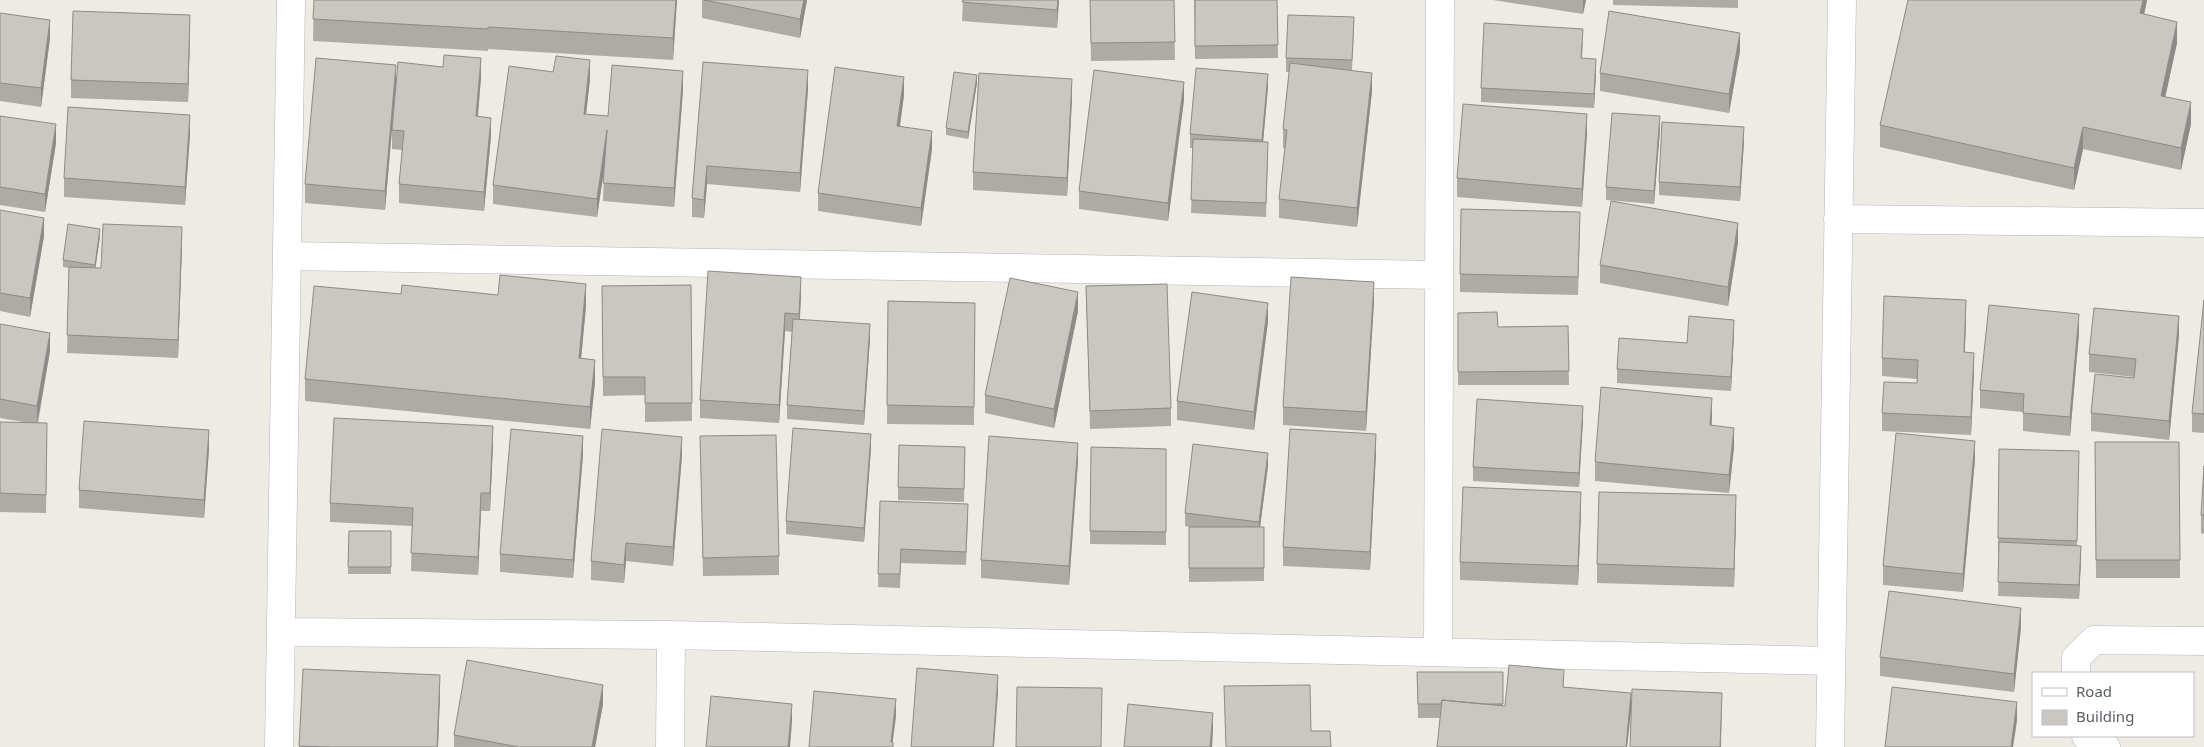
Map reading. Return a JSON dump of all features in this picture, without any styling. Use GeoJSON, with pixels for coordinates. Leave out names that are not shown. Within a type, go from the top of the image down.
{"type":"FeatureCollection","features":[{"type":"Feature","properties":{"kind":"street"},"geometry":{"type":"LineString","coordinates":[[279,747],[291,0]]}},
{"type":"Feature","properties":{"kind":"street"},"geometry":{"type":"LineString","coordinates":[[1438,652],[1440,0]]}},
{"type":"Feature","properties":{"kind":"street"},"geometry":{"type":"LineString","coordinates":[[1830,747],[1842,0]]}},
{"type":"Feature","properties":{"kind":"street"},"geometry":{"type":"LineString","coordinates":[[1838,218],[2204,222]]}},
{"type":"Feature","properties":{"kind":"street"},"geometry":{"type":"LineString","coordinates":[[287,256],[1439,275]]}},
{"type":"Feature","properties":{"kind":"street"},"geometry":{"type":"LineString","coordinates":[[281,632],[671,634],[1831,661]]}},
{"type":"Feature","properties":{"kind":"street"},"geometry":{"type":"LineString","coordinates":[[670,747],[671,634]]}},
{"type":"Feature","properties":{"kind":"street"},"geometry":{"type":"LineString","coordinates":[[2076,672],[2076,658],[2094,640],[2204,641]]}},
{"type":"Feature","properties":{"kind":"street"},"geometry":{"type":"LineString","coordinates":[[2087,737],[2106,747]]}},
{"type":"Feature","properties":{"kind":"building"},"geometry":{"type":"Polygon","coordinates":[[[314,0],[676,0],[673,38],[313,19],[314,0]]]}},
{"type":"Feature","properties":{"kind":"building"},"geometry":{"type":"Polygon","coordinates":[[[704,0],[804,0],[800,19],[704,0]]]}},
{"type":"Feature","properties":{"kind":"building"},"geometry":{"type":"Polygon","coordinates":[[[963,0],[1058,0],[1057,10],[962,2],[963,0]]]}},
{"type":"Feature","properties":{"kind":"building"},"geometry":{"type":"Polygon","coordinates":[[[1090,0],[1174,0],[1175,42],[1091,43],[1090,0]]]}},
{"type":"Feature","properties":{"kind":"building"},"geometry":{"type":"Polygon","coordinates":[[[1195,0],[1277,0],[1278,45],[1195,46],[1195,0]]]}},
{"type":"Feature","properties":{"kind":"building"},"geometry":{"type":"Polygon","coordinates":[[[1908,0],[2143,0],[2140,13],[2177,22],[2161,96],[2191,102],[2181,148],[2083,127],[2074,168],[1880,125],[1908,0]]]}},
{"type":"Feature","properties":{"kind":"building"},"geometry":{"type":"Polygon","coordinates":[[[73,11],[190,15],[188,84],[71,80],[73,11]]]}},
{"type":"Feature","properties":{"kind":"building"},"geometry":{"type":"Polygon","coordinates":[[[1609,11],[1740,33],[1729,94],[1600,73],[1609,11]]]}},
{"type":"Feature","properties":{"kind":"building"},"geometry":{"type":"Polygon","coordinates":[[[0,13],[50,20],[41,88],[0,83],[0,13]]]}},
{"type":"Feature","properties":{"kind":"building"},"geometry":{"type":"Polygon","coordinates":[[[1288,15],[1354,17],[1352,60],[1286,58],[1288,15]]]}},
{"type":"Feature","properties":{"kind":"building"},"geometry":{"type":"Polygon","coordinates":[[[1484,23],[1583,29],[1581,58],[1596,59],[1594,94],[1481,88],[1484,23]]]}},
{"type":"Feature","properties":{"kind":"building"},"geometry":{"type":"Polygon","coordinates":[[[444,55],[481,58],[476,116],[491,118],[484,192],[399,184],[404,131],[392,130],[398,62],[443,67],[444,55]]]}},
{"type":"Feature","properties":{"kind":"building"},"geometry":{"type":"Polygon","coordinates":[[[556,56],[590,60],[584,114],[608,116],[612,65],[683,71],[674,188],[603,183],[607,130],[597,199],[493,185],[509,66],[553,72],[556,56]]]}},
{"type":"Feature","properties":{"kind":"building"},"geometry":{"type":"Polygon","coordinates":[[[316,58],[396,65],[385,191],[305,184],[316,58]]]}},
{"type":"Feature","properties":{"kind":"building"},"geometry":{"type":"Polygon","coordinates":[[[703,62],[808,70],[800,173],[707,166],[704,200],[692,198],[703,62]]]}},
{"type":"Feature","properties":{"kind":"building"},"geometry":{"type":"Polygon","coordinates":[[[1290,63],[1372,73],[1357,208],[1279,199],[1287,130],[1283,129],[1290,63]]]}},
{"type":"Feature","properties":{"kind":"building"},"geometry":{"type":"Polygon","coordinates":[[[835,67],[904,77],[897,126],[932,131],[921,208],[818,193],[835,67]]]}},
{"type":"Feature","properties":{"kind":"building"},"geometry":{"type":"Polygon","coordinates":[[[1196,68],[1268,74],[1262,140],[1190,134],[1196,68]]]}},
{"type":"Feature","properties":{"kind":"building"},"geometry":{"type":"Polygon","coordinates":[[[1094,70],[1184,82],[1168,203],[1079,191],[1094,70]]]}},
{"type":"Feature","properties":{"kind":"building"},"geometry":{"type":"Polygon","coordinates":[[[954,72],[977,75],[968,132],[946,128],[954,72]]]}},
{"type":"Feature","properties":{"kind":"building"},"geometry":{"type":"Polygon","coordinates":[[[979,73],[1072,79],[1067,178],[973,172],[979,73]]]}},
{"type":"Feature","properties":{"kind":"building"},"geometry":{"type":"Polygon","coordinates":[[[1463,104],[1587,114],[1582,189],[1457,178],[1463,104]]]}},
{"type":"Feature","properties":{"kind":"building"},"geometry":{"type":"Polygon","coordinates":[[[68,107],[190,115],[185,187],[64,178],[68,107]]]}},
{"type":"Feature","properties":{"kind":"building"},"geometry":{"type":"Polygon","coordinates":[[[1612,113],[1660,116],[1654,191],[1606,187],[1612,113]]]}},
{"type":"Feature","properties":{"kind":"building"},"geometry":{"type":"Polygon","coordinates":[[[0,116],[56,124],[45,194],[0,187],[0,116]]]}},
{"type":"Feature","properties":{"kind":"building"},"geometry":{"type":"Polygon","coordinates":[[[1662,122],[1744,127],[1740,187],[1659,182],[1662,122]]]}},
{"type":"Feature","properties":{"kind":"building"},"geometry":{"type":"Polygon","coordinates":[[[1193,139],[1268,142],[1266,203],[1191,200],[1193,139]]]}},
{"type":"Feature","properties":{"kind":"building"},"geometry":{"type":"Polygon","coordinates":[[[1611,201],[1738,223],[1728,287],[1600,265],[1611,201]]]}},
{"type":"Feature","properties":{"kind":"building"},"geometry":{"type":"Polygon","coordinates":[[[1461,209],[1580,212],[1578,277],[1460,274],[1461,209]]]}},
{"type":"Feature","properties":{"kind":"building"},"geometry":{"type":"Polygon","coordinates":[[[0,210],[44,218],[30,298],[0,293],[0,210]]]}},
{"type":"Feature","properties":{"kind":"building"},"geometry":{"type":"Polygon","coordinates":[[[68,224],[100,229],[95,265],[63,260],[68,224]]]}},
{"type":"Feature","properties":{"kind":"building"},"geometry":{"type":"Polygon","coordinates":[[[103,224],[182,227],[178,340],[67,335],[69,267],[101,268],[103,224]]]}},
{"type":"Feature","properties":{"kind":"building"},"geometry":{"type":"Polygon","coordinates":[[[708,271],[801,277],[799,314],[785,313],[779,405],[700,400],[708,271]]]}},
{"type":"Feature","properties":{"kind":"building"},"geometry":{"type":"Polygon","coordinates":[[[500,275],[586,284],[579,358],[595,360],[590,407],[305,379],[314,286],[401,294],[402,285],[498,295],[500,275]]]}},
{"type":"Feature","properties":{"kind":"building"},"geometry":{"type":"Polygon","coordinates":[[[1291,277],[1374,282],[1366,412],[1283,407],[1291,277]]]}},
{"type":"Feature","properties":{"kind":"building"},"geometry":{"type":"Polygon","coordinates":[[[1010,278],[1078,292],[1054,409],[985,395],[1010,278]]]}},
{"type":"Feature","properties":{"kind":"building"},"geometry":{"type":"Polygon","coordinates":[[[1167,284],[1171,408],[1090,411],[1086,286],[1167,284]]]}},
{"type":"Feature","properties":{"kind":"building"},"geometry":{"type":"Polygon","coordinates":[[[691,285],[692,403],[645,403],[645,377],[603,377],[602,286],[691,285]]]}},
{"type":"Feature","properties":{"kind":"building"},"geometry":{"type":"Polygon","coordinates":[[[1192,292],[1268,303],[1254,412],[1177,401],[1192,292]]]}},
{"type":"Feature","properties":{"kind":"building"},"geometry":{"type":"Polygon","coordinates":[[[1884,296],[1966,300],[1964,352],[1974,353],[1971,417],[1882,413],[1884,382],[1917,383],[1918,360],[1882,358],[1884,296]]]}},
{"type":"Feature","properties":{"kind":"building"},"geometry":{"type":"Polygon","coordinates":[[[2204,300],[2204,414],[2192,413],[2204,300]]]}},
{"type":"Feature","properties":{"kind":"building"},"geometry":{"type":"Polygon","coordinates":[[[888,301],[975,303],[974,407],[887,405],[888,301]]]}},
{"type":"Feature","properties":{"kind":"building"},"geometry":{"type":"Polygon","coordinates":[[[1989,305],[2079,314],[2070,417],[2023,413],[2024,394],[1980,390],[1989,305]]]}},
{"type":"Feature","properties":{"kind":"building"},"geometry":{"type":"Polygon","coordinates":[[[2094,308],[2179,316],[2169,421],[2091,413],[2095,374],[2134,378],[2136,359],[2089,354],[2094,308]]]}},
{"type":"Feature","properties":{"kind":"building"},"geometry":{"type":"Polygon","coordinates":[[[1497,312],[1498,327],[1568,326],[1569,371],[1458,372],[1458,313],[1497,312]]]}},
{"type":"Feature","properties":{"kind":"building"},"geometry":{"type":"Polygon","coordinates":[[[1689,316],[1734,320],[1731,377],[1617,369],[1619,338],[1687,343],[1689,316]]]}},
{"type":"Feature","properties":{"kind":"building"},"geometry":{"type":"Polygon","coordinates":[[[793,319],[870,324],[864,411],[787,405],[793,319]]]}},
{"type":"Feature","properties":{"kind":"building"},"geometry":{"type":"Polygon","coordinates":[[[0,324],[50,333],[37,406],[0,399],[0,324]]]}},
{"type":"Feature","properties":{"kind":"building"},"geometry":{"type":"Polygon","coordinates":[[[1601,387],[1712,398],[1710,425],[1734,428],[1729,475],[1595,462],[1601,387]]]}},
{"type":"Feature","properties":{"kind":"building"},"geometry":{"type":"Polygon","coordinates":[[[1477,399],[1583,406],[1579,473],[1473,467],[1477,399]]]}},
{"type":"Feature","properties":{"kind":"building"},"geometry":{"type":"Polygon","coordinates":[[[334,418],[493,426],[490,493],[481,493],[478,557],[411,553],[413,508],[330,503],[334,418]]]}},
{"type":"Feature","properties":{"kind":"building"},"geometry":{"type":"Polygon","coordinates":[[[84,421],[209,430],[204,500],[79,490],[84,421]]]}},
{"type":"Feature","properties":{"kind":"building"},"geometry":{"type":"Polygon","coordinates":[[[0,422],[47,423],[46,495],[0,493],[0,422]]]}},
{"type":"Feature","properties":{"kind":"building"},"geometry":{"type":"Polygon","coordinates":[[[793,428],[871,434],[864,528],[786,521],[793,428]]]}},
{"type":"Feature","properties":{"kind":"building"},"geometry":{"type":"Polygon","coordinates":[[[511,429],[583,436],[573,560],[500,554],[511,429]]]}},
{"type":"Feature","properties":{"kind":"building"},"geometry":{"type":"Polygon","coordinates":[[[602,429],[682,437],[673,547],[626,543],[624,565],[591,561],[602,429]]]}},
{"type":"Feature","properties":{"kind":"building"},"geometry":{"type":"Polygon","coordinates":[[[1290,429],[1376,434],[1370,552],[1283,547],[1290,429]]]}},
{"type":"Feature","properties":{"kind":"building"},"geometry":{"type":"Polygon","coordinates":[[[1896,433],[1975,441],[1963,574],[1883,566],[1896,433]]]}},
{"type":"Feature","properties":{"kind":"building"},"geometry":{"type":"Polygon","coordinates":[[[776,435],[779,556],[703,558],[700,436],[776,435]]]}},
{"type":"Feature","properties":{"kind":"building"},"geometry":{"type":"Polygon","coordinates":[[[989,436],[1078,443],[1069,566],[981,560],[989,436]]]}},
{"type":"Feature","properties":{"kind":"building"},"geometry":{"type":"Polygon","coordinates":[[[2095,442],[2179,442],[2180,560],[2096,560],[2095,442]]]}},
{"type":"Feature","properties":{"kind":"building"},"geometry":{"type":"Polygon","coordinates":[[[1193,444],[1268,453],[1259,522],[1185,513],[1193,444]]]}},
{"type":"Feature","properties":{"kind":"building"},"geometry":{"type":"Polygon","coordinates":[[[899,445],[965,447],[964,489],[898,487],[899,445]]]}},
{"type":"Feature","properties":{"kind":"building"},"geometry":{"type":"Polygon","coordinates":[[[1091,447],[1166,449],[1166,532],[1090,531],[1091,447]]]}},
{"type":"Feature","properties":{"kind":"building"},"geometry":{"type":"Polygon","coordinates":[[[1999,449],[2079,451],[2077,541],[1998,538],[1999,449]]]}},
{"type":"Feature","properties":{"kind":"building"},"geometry":{"type":"Polygon","coordinates":[[[2204,466],[2204,515],[2201,515],[2204,466]]]}},
{"type":"Feature","properties":{"kind":"building"},"geometry":{"type":"Polygon","coordinates":[[[1463,487],[1581,492],[1578,566],[1460,562],[1463,487]]]}},
{"type":"Feature","properties":{"kind":"building"},"geometry":{"type":"Polygon","coordinates":[[[1599,492],[1736,495],[1734,569],[1597,564],[1599,492]]]}},
{"type":"Feature","properties":{"kind":"building"},"geometry":{"type":"Polygon","coordinates":[[[880,501],[968,504],[966,552],[901,549],[900,574],[878,574],[880,501]]]}},
{"type":"Feature","properties":{"kind":"building"},"geometry":{"type":"Polygon","coordinates":[[[1189,527],[1264,527],[1264,568],[1189,568],[1189,527]]]}},
{"type":"Feature","properties":{"kind":"building"},"geometry":{"type":"Polygon","coordinates":[[[349,531],[391,531],[391,567],[348,567],[349,531]]]}},
{"type":"Feature","properties":{"kind":"building"},"geometry":{"type":"Polygon","coordinates":[[[1999,542],[2081,546],[2079,585],[1998,582],[1999,542]]]}},
{"type":"Feature","properties":{"kind":"building"},"geometry":{"type":"Polygon","coordinates":[[[1889,591],[2021,608],[2014,674],[1880,657],[1889,591]]]}},
{"type":"Feature","properties":{"kind":"building"},"geometry":{"type":"Polygon","coordinates":[[[467,660],[603,685],[592,747],[519,747],[454,735],[467,660]]]}},
{"type":"Feature","properties":{"kind":"building"},"geometry":{"type":"Polygon","coordinates":[[[1509,665],[1564,670],[1563,687],[1631,693],[1626,747],[1437,747],[1442,700],[1505,706],[1509,665]]]}},
{"type":"Feature","properties":{"kind":"building"},"geometry":{"type":"Polygon","coordinates":[[[917,668],[998,675],[993,747],[911,747],[917,668]]]}},
{"type":"Feature","properties":{"kind":"building"},"geometry":{"type":"Polygon","coordinates":[[[303,669],[440,675],[437,747],[299,746],[303,669]]]}},
{"type":"Feature","properties":{"kind":"building"},"geometry":{"type":"Polygon","coordinates":[[[1417,672],[1503,672],[1503,704],[1442,700],[1441,704],[1418,704],[1417,672]]]}},
{"type":"Feature","properties":{"kind":"building"},"geometry":{"type":"Polygon","coordinates":[[[1310,685],[1311,731],[1330,731],[1331,747],[1226,747],[1224,686],[1310,685]]]}},
{"type":"Feature","properties":{"kind":"building"},"geometry":{"type":"Polygon","coordinates":[[[1017,687],[1102,688],[1101,747],[1016,747],[1017,687]]]}},
{"type":"Feature","properties":{"kind":"building"},"geometry":{"type":"Polygon","coordinates":[[[1892,687],[2017,702],[2011,747],[1885,747],[1892,687]]]}},
{"type":"Feature","properties":{"kind":"building"},"geometry":{"type":"Polygon","coordinates":[[[1632,689],[1722,693],[1720,747],[1630,747],[1632,689]]]}},
{"type":"Feature","properties":{"kind":"building"},"geometry":{"type":"Polygon","coordinates":[[[814,691],[896,699],[891,742],[893,742],[893,747],[809,747],[814,691]]]}},
{"type":"Feature","properties":{"kind":"building"},"geometry":{"type":"Polygon","coordinates":[[[711,696],[792,704],[788,747],[706,747],[711,696]]]}},
{"type":"Feature","properties":{"kind":"building"},"geometry":{"type":"Polygon","coordinates":[[[1128,704],[1213,713],[1210,747],[1124,747],[1128,704]]]}}]}
